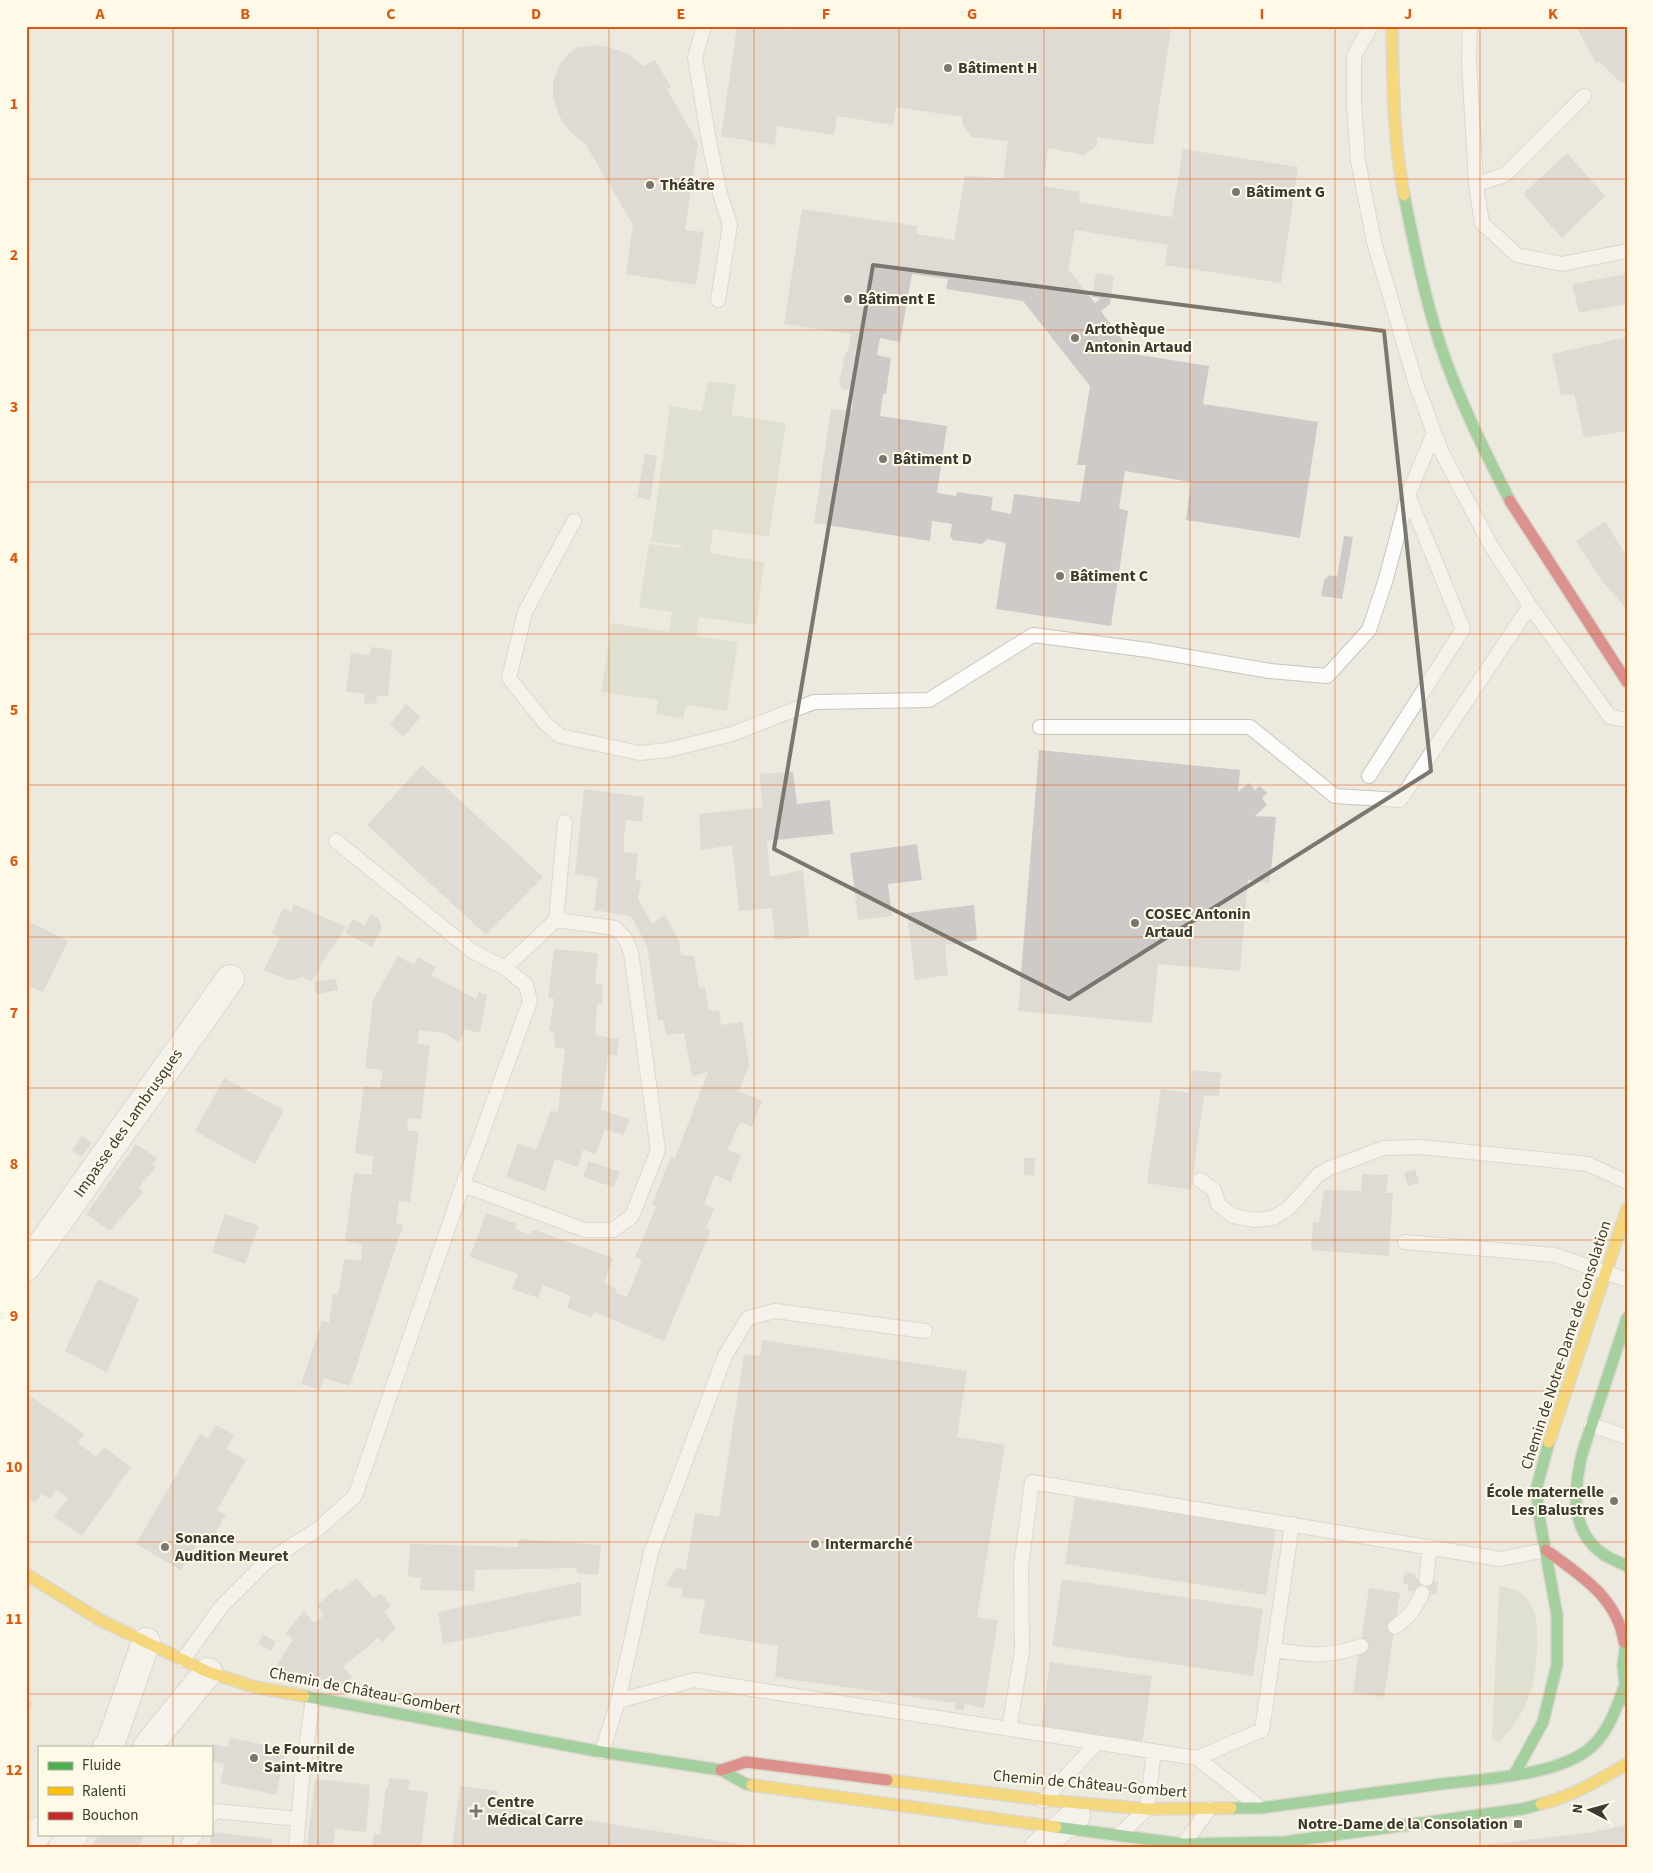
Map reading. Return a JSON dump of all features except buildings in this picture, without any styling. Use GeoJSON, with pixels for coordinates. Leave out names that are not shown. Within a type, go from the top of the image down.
{"type":"FeatureCollection","features":[{"type":"Feature","properties":{"kind":"street"},"geometry":{"type":"LineString","coordinates":[[1392,26],[1398,162],[1414,244],[1440,344],[1477,437],[1512,506],[1627,682]]}},
{"type":"Feature","properties":{"kind":"street","name":"Impasse des Lambrusques"},"geometry":{"type":"LineString","coordinates":[[26,1267],[230,979]]}},
{"type":"Feature","properties":{"kind":"street","name":"Chemin de Notre-Dame de Consolation"},"geometry":{"type":"LineString","coordinates":[[1514,1775],[1543,1722],[1557,1665],[1557,1615],[1538,1510],[1537,1486],[1542,1462],[1627,1209]]}},
{"type":"Feature","properties":{"kind":"street"},"geometry":{"type":"LineString","coordinates":[[1627,1318],[1591,1425],[1575,1482],[1574,1501],[1577,1517],[1584,1533],[1600,1552],[1613,1561],[1627,1566]]}},
{"type":"Feature","properties":{"kind":"street"},"geometry":{"type":"LineString","coordinates":[[1546,1550],[1594,1588],[1613,1611],[1626,1638]]}},
{"type":"Feature","properties":{"kind":"street","name":"Chemin de Château-Gombert"},"geometry":{"type":"LineString","coordinates":[[26,1574],[100,1620],[208,1672],[255,1687],[602,1752],[721,1770],[746,1784],[1120,1834],[1183,1845],[1284,1842],[1522,1809],[1562,1799],[1627,1764]]}},
{"type":"Feature","properties":{"kind":"street","name":"Chemin de Château-Gombert"},"geometry":{"type":"LineString","coordinates":[[721,1770],[746,1762],[1044,1800],[1146,1809],[1260,1808],[1514,1775],[1545,1769],[1574,1760],[1594,1746],[1606,1732],[1626,1694],[1626,1638]]}},
{"type":"Feature","properties":{"kind":"street"},"geometry":{"type":"LineString","coordinates":[[108,1746],[111,1742],[146,1642]]}},
{"type":"Feature","properties":{"kind":"street"},"geometry":{"type":"LineString","coordinates":[[148,1746],[208,1672]]}},
{"type":"Feature","properties":{"kind":"street"},"geometry":{"type":"LineString","coordinates":[[1039,1847],[1088,1804]]}},
{"type":"Feature","properties":{"kind":"street"},"geometry":{"type":"LineString","coordinates":[[26,1846],[38,1832]]}},
{"type":"Feature","properties":{"kind":"street"},"geometry":{"type":"LineString","coordinates":[[63,1847],[72,1836]]}},
{"type":"Feature","properties":{"kind":"lane"},"geometry":{"type":"LineString","coordinates":[[704,26],[695,57],[709,142],[719,190],[730,225],[718,300]]}},
{"type":"Feature","properties":{"kind":"lane"},"geometry":{"type":"LineString","coordinates":[[1470,26],[1468,62],[1476,184],[1482,223],[1517,255],[1562,264],[1627,252]]}},
{"type":"Feature","properties":{"kind":"lane"},"geometry":{"type":"LineString","coordinates":[[1369,27],[1354,56],[1354,104],[1358,161],[1374,242],[1416,384],[1434,433],[1454,476],[1490,544],[1530,606],[1610,717],[1627,720]]}},
{"type":"Feature","properties":{"kind":"lane"},"geometry":{"type":"LineString","coordinates":[[1476,184],[1504,175],[1584,96]]}},
{"type":"Feature","properties":{"kind":"lane"},"geometry":{"type":"LineString","coordinates":[[574,521],[525,612],[509,678],[546,723],[560,736],[640,753],[668,750],[732,734],[814,702],[929,700],[1033,635],[1148,650],[1270,672],[1326,676],[1369,630],[1386,579],[1408,495],[1434,433]]}},
{"type":"Feature","properties":{"kind":"lane"},"geometry":{"type":"LineString","coordinates":[[1369,776],[1463,629],[1408,495]]}},
{"type":"Feature","properties":{"kind":"lane"},"geometry":{"type":"LineString","coordinates":[[1040,727],[1250,727],[1335,796],[1400,800],[1530,606]]}},
{"type":"Feature","properties":{"kind":"lane"},"geometry":{"type":"LineString","coordinates":[[505,968],[556,920],[565,822]]}},
{"type":"Feature","properties":{"kind":"lane"},"geometry":{"type":"LineString","coordinates":[[183,1660],[221,1607],[266,1562],[318,1529],[355,1496],[463,1185],[530,1001],[526,985],[505,968],[472,951],[336,840]]}},
{"type":"Feature","properties":{"kind":"lane"},"geometry":{"type":"LineString","coordinates":[[463,1185],[585,1230],[613,1230],[632,1216],[658,1150],[631,952],[625,938],[615,928],[556,920]]}},
{"type":"Feature","properties":{"kind":"lane"},"geometry":{"type":"LineString","coordinates":[[1200,1180],[1214,1190],[1218,1204],[1233,1216],[1254,1220],[1273,1218],[1289,1208],[1318,1175],[1330,1168],[1384,1148],[1420,1147],[1588,1164],[1627,1182]]}},
{"type":"Feature","properties":{"kind":"lane"},"geometry":{"type":"LineString","coordinates":[[1405,1242],[1555,1255],[1627,1280]]}},
{"type":"Feature","properties":{"kind":"lane"},"geometry":{"type":"LineString","coordinates":[[602,1752],[618,1701],[651,1552],[725,1356],[748,1318],[775,1311],[925,1331]]}},
{"type":"Feature","properties":{"kind":"lane"},"geometry":{"type":"LineString","coordinates":[[1591,1425],[1627,1437]]}},
{"type":"Feature","properties":{"kind":"lane"},"geometry":{"type":"LineString","coordinates":[[1009,1730],[1022,1651],[1021,1566],[1032,1482],[1500,1559],[1546,1550]]}},
{"type":"Feature","properties":{"kind":"lane"},"geometry":{"type":"LineString","coordinates":[[1198,1758],[1262,1730],[1292,1524]]}},
{"type":"Feature","properties":{"kind":"lane"},"geometry":{"type":"LineString","coordinates":[[1426,1579],[1430,1547]]}},
{"type":"Feature","properties":{"kind":"lane"},"geometry":{"type":"LineString","coordinates":[[1395,1627],[1408,1618],[1417,1605],[1422,1593]]}},
{"type":"Feature","properties":{"kind":"lane"},"geometry":{"type":"LineString","coordinates":[[1274,1650],[1315,1656],[1339,1653],[1361,1646]]}},
{"type":"Feature","properties":{"kind":"lane"},"geometry":{"type":"LineString","coordinates":[[618,1701],[694,1680],[1198,1758],[1260,1808]]}},
{"type":"Feature","properties":{"kind":"lane"},"geometry":{"type":"LineString","coordinates":[[296,1847],[302,1777],[314,1698]]}},
{"type":"Feature","properties":{"kind":"lane"},"geometry":{"type":"LineString","coordinates":[[1025,1821],[1097,1743]]}},
{"type":"Feature","properties":{"kind":"lane"},"geometry":{"type":"LineString","coordinates":[[1120,1834],[1146,1809],[1154,1751]]}},
{"type":"Feature","properties":{"kind":"lane"},"geometry":{"type":"LineString","coordinates":[[1183,1845],[1209,1809]]}},
{"type":"Feature","properties":{"kind":"lane"},"geometry":{"type":"LineString","coordinates":[[212,1815],[215,1811],[299,1818]]}},
{"type":"Feature","properties":{"kind":"lane"},"geometry":{"type":"LineString","coordinates":[[188,1847],[194,1836]]}},
{"type":"Feature","properties":{"kind":"highlighted area"},"geometry":{"type":"Polygon","coordinates":[[[873,265],[1384,331],[1431,771],[1069,999],[774,849],[873,265]]]}},
{"type":"Feature","properties":{"kind":"green space"},"geometry":{"type":"Polygon","coordinates":[[[708,381],[736,385],[731,415],[786,423],[769,537],[713,529],[710,553],[764,562],[756,625],[699,617],[696,636],[738,642],[727,711],[686,705],[683,719],[656,714],[658,700],[601,692],[612,623],[669,632],[672,612],[639,607],[649,544],[681,548],[681,545],[651,542],[670,406],[702,411],[708,381]]]}},
{"type":"Feature","properties":{"kind":"green space"},"geometry":{"type":"Polygon","coordinates":[[[1499,1586],[1516,1590],[1529,1601],[1536,1622],[1537,1635],[1536,1664],[1528,1699],[1516,1721],[1500,1741],[1492,1740],[1499,1586]]]}},
{"type":"Feature","properties":{"kind":"traffic: fast"},"geometry":{"type":"LineString","coordinates":[[1404,195],[1424,288],[1440,344],[1463,404],[1510,501]]}},
{"type":"Feature","properties":{"kind":"traffic: fast"},"geometry":{"type":"LineString","coordinates":[[1627,1318],[1582,1454],[1576,1495],[1579,1521],[1584,1533],[1603,1554],[1627,1566]]}},
{"type":"Feature","properties":{"kind":"traffic: fast"},"geometry":{"type":"LineString","coordinates":[[1514,1775],[1543,1722],[1557,1665],[1557,1615],[1538,1510],[1537,1486],[1549,1442]]}},
{"type":"Feature","properties":{"kind":"traffic: fast"},"geometry":{"type":"LineString","coordinates":[[1627,1633],[1623,1666],[1627,1700]]}},
{"type":"Feature","properties":{"kind":"traffic: fast"},"geometry":{"type":"LineString","coordinates":[[1231,1808],[1260,1808],[1496,1778],[1554,1766],[1570,1760],[1593,1746],[1605,1731],[1624,1688]]}},
{"type":"Feature","properties":{"kind":"traffic: fast"},"geometry":{"type":"LineString","coordinates":[[304,1696],[602,1752],[721,1770],[746,1784],[752,1785]]}},
{"type":"Feature","properties":{"kind":"traffic: fast"},"geometry":{"type":"LineString","coordinates":[[1056,1827],[1183,1844],[1284,1842],[1522,1809],[1541,1804]]}},
{"type":"Feature","properties":{"kind":"traffic: slow"},"geometry":{"type":"LineString","coordinates":[[1392,26],[1396,132],[1404,195]]}},
{"type":"Feature","properties":{"kind":"traffic: slow"},"geometry":{"type":"LineString","coordinates":[[1549,1442],[1627,1209]]}},
{"type":"Feature","properties":{"kind":"traffic: slow"},"geometry":{"type":"LineString","coordinates":[[26,1574],[100,1620],[208,1672],[255,1687],[304,1696]]}},
{"type":"Feature","properties":{"kind":"traffic: slow"},"geometry":{"type":"LineString","coordinates":[[1541,1804],[1575,1792],[1627,1764]]}},
{"type":"Feature","properties":{"kind":"traffic: slow"},"geometry":{"type":"LineString","coordinates":[[887,1780],[1045,1800],[1147,1809],[1231,1808]]}},
{"type":"Feature","properties":{"kind":"traffic: slow"},"geometry":{"type":"LineString","coordinates":[[752,1785],[1056,1827]]}},
{"type":"Feature","properties":{"kind":"traffic: jam"},"geometry":{"type":"LineString","coordinates":[[1510,501],[1627,682]]}},
{"type":"Feature","properties":{"kind":"traffic: jam"},"geometry":{"type":"LineString","coordinates":[[1546,1550],[1595,1588],[1614,1612],[1624,1642]]}},
{"type":"Feature","properties":{"kind":"traffic: jam"},"geometry":{"type":"LineString","coordinates":[[721,1770],[746,1762],[887,1780]]}},
{"type":"Feature","properties":{"kind":"place","name":"Bâtiment H"},"geometry":{"type":"Point","coordinates":[948,68]}},
{"type":"Feature","properties":{"kind":"place","name":"Théâtre"},"geometry":{"type":"Point","coordinates":[650,185]}},
{"type":"Feature","properties":{"kind":"place","name":"Bâtiment G"},"geometry":{"type":"Point","coordinates":[1236,192]}},
{"type":"Feature","properties":{"kind":"place","name":"Bâtiment E"},"geometry":{"type":"Point","coordinates":[848,299]}},
{"type":"Feature","properties":{"kind":"place","name":"Artothèque Antonin Artaud"},"geometry":{"type":"Point","coordinates":[1075,338]}},
{"type":"Feature","properties":{"kind":"place","name":"Bâtiment D"},"geometry":{"type":"Point","coordinates":[883,459]}},
{"type":"Feature","properties":{"kind":"place","name":"Bâtiment C"},"geometry":{"type":"Point","coordinates":[1060,576]}},
{"type":"Feature","properties":{"kind":"place","name":"COSEC Antonin Artaud"},"geometry":{"type":"Point","coordinates":[1135,923]}},
{"type":"Feature","properties":{"kind":"place","name":"École maternelle Les Balustres"},"geometry":{"type":"Point","coordinates":[1614,1501]}},
{"type":"Feature","properties":{"kind":"place","name":"Intermarché"},"geometry":{"type":"Point","coordinates":[815,1544]}},
{"type":"Feature","properties":{"kind":"place","name":"Sonance Audition Meuret"},"geometry":{"type":"Point","coordinates":[165,1547]}},
{"type":"Feature","properties":{"kind":"place","name":"Le Fournil de Saint-Mitre"},"geometry":{"type":"Point","coordinates":[254,1758]}},
{"type":"Feature","properties":{"kind":"place","name":"Centre Médical Carre"},"geometry":{"type":"Point","coordinates":[476,1811]}},
{"type":"Feature","properties":{"kind":"place","name":"Notre-Dame de la Consolation"},"geometry":{"type":"Point","coordinates":[1518,1824]}}]}
